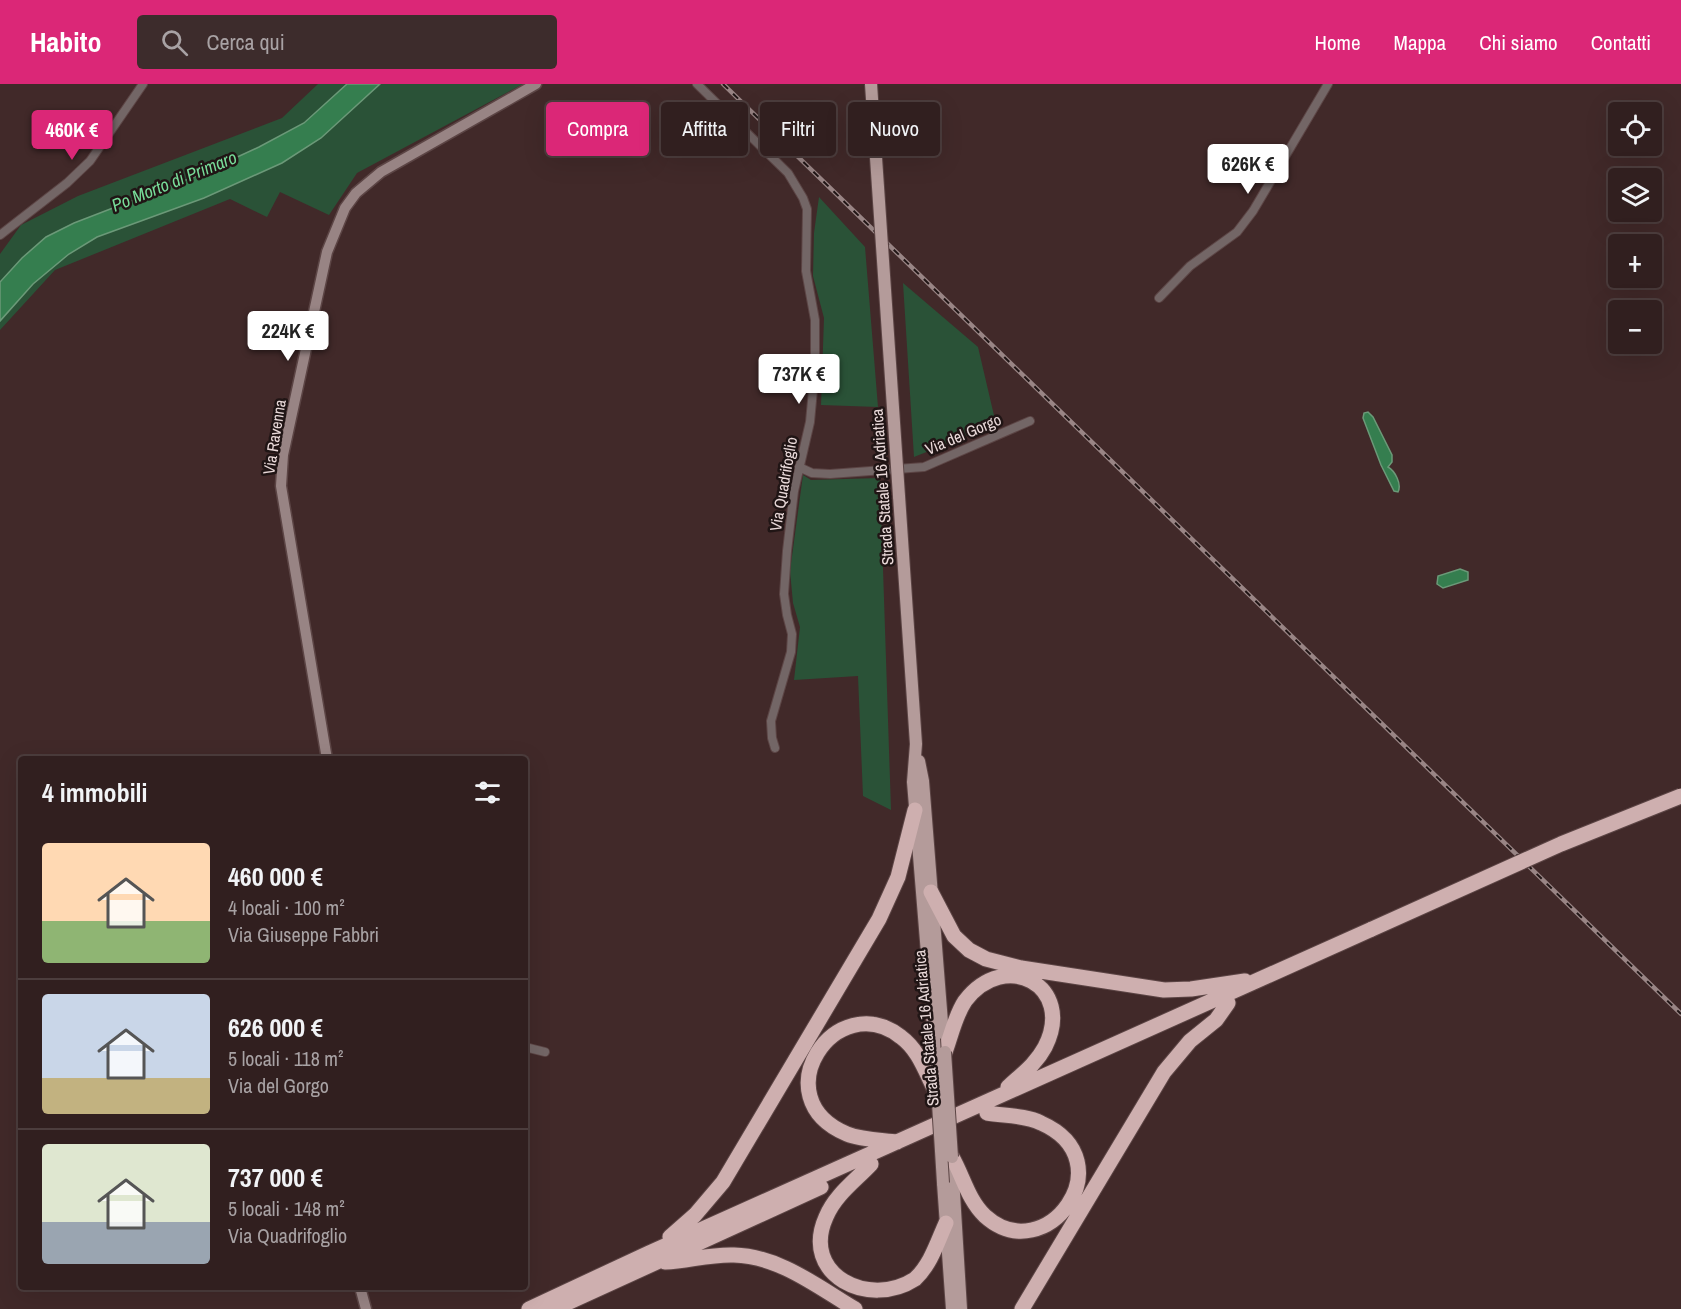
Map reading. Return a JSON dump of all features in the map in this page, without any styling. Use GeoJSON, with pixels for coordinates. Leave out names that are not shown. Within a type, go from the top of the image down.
{"type":"FeatureCollection","features":[{"type":"Feature","properties":{"kind":"highway"},"geometry":{"type":"LineString","coordinates":[[528,1309],[987,1113],[1228,1003],[1562,844],[1681,796]]}},
{"type":"Feature","properties":{"kind":"highway"},"geometry":{"type":"LineString","coordinates":[[554,1309],[654,1257],[897,1142],[1257,980],[1681,806]]}},
{"type":"Feature","properties":{"kind":"highway"},"geometry":{"type":"LineString","coordinates":[[654,1257],[695,1215],[731,1169],[879,919],[898,877],[915,810]]}},
{"type":"Feature","properties":{"kind":"highway"},"geometry":{"type":"LineString","coordinates":[[931,892],[954,936],[969,950],[996,963],[1164,990],[1191,989],[1257,980]]}},
{"type":"Feature","properties":{"kind":"highway"},"geometry":{"type":"LineString","coordinates":[[945,1052],[943,1035],[967,999],[979,986],[994,978],[1009,975],[1024,976],[1036,983],[1050,1002],[1052,1019],[1046,1044],[1027,1071],[997,1098]]}},
{"type":"Feature","properties":{"kind":"highway"},"geometry":{"type":"LineString","coordinates":[[1022,1309],[1164,1072],[1190,1041],[1216,1020],[1228,1003]]}},
{"type":"Feature","properties":{"kind":"highway"},"geometry":{"type":"LineString","coordinates":[[897,1142],[854,1136],[832,1126],[822,1116],[811,1098],[808,1086],[808,1072],[814,1058],[841,1030],[856,1025],[873,1024],[887,1028],[901,1036],[911,1047],[937,1094]]}},
{"type":"Feature","properties":{"kind":"highway"},"geometry":{"type":"LineString","coordinates":[[951,1157],[962,1174],[955,1196],[978,1208],[991,1220],[1008,1229],[1026,1230],[1043,1225],[1060,1215],[1071,1202],[1077,1185],[1079,1167],[1069,1144],[1056,1131],[1039,1122],[987,1113]]}},
{"type":"Feature","properties":{"kind":"highway"},"geometry":{"type":"LineString","coordinates":[[871,1164],[839,1196],[829,1210],[822,1227],[819,1244],[821,1252],[827,1269],[836,1281],[851,1291],[867,1296],[885,1296],[900,1290],[917,1278],[930,1262],[946,1223]]}},
{"type":"Feature","properties":{"kind":"highway"},"geometry":{"type":"LineString","coordinates":[[654,1257],[684,1262],[718,1255],[755,1258],[797,1274],[855,1309]]}},
{"type":"Feature","properties":{"kind":"main road","name":"Via Ravenna"},"geometry":{"type":"LineString","coordinates":[[326,756],[281,486],[283,455],[327,252],[345,208],[367,182],[405,157],[536,84]]}},
{"type":"Feature","properties":{"kind":"main road","name":"Strada Statale 16 Adriatica"},"geometry":{"type":"LineString","coordinates":[[871,84],[916,744],[923,781],[943,1035],[937,1094],[955,1196],[961,1309]]}},
{"type":"Feature","properties":{"kind":"main road","name":"Strada Statale 16 Adriatica"},"geometry":{"type":"LineString","coordinates":[[916,744],[913,782],[915,810],[943,1035]]}},
{"type":"Feature","properties":{"kind":"main road","name":"Strada Statale 16 Adriatica"},"geometry":{"type":"LineString","coordinates":[[945,1052],[951,1157]]}},
{"type":"Feature","properties":{"kind":"main road","name":"Strada Statale 16 Adriatica"},"geometry":{"type":"LineString","coordinates":[[952,1309],[946,1223],[955,1196]]}},
{"type":"Feature","properties":{"kind":"main road"},"geometry":{"type":"LineString","coordinates":[[361,1290],[366,1309]]}},
{"type":"Feature","properties":{"kind":"street"},"geometry":{"type":"LineString","coordinates":[[0,235],[67,183],[90,161],[143,84]]}},
{"type":"Feature","properties":{"kind":"street","name":"Via Quadrifoglio"},"geometry":{"type":"LineString","coordinates":[[697,84],[788,173],[807,209],[806,271],[815,320],[815,368],[810,422],[799,467],[784,575],[787,615],[792,634],[791,652],[771,721],[775,748]]}},
{"type":"Feature","properties":{"kind":"street"},"geometry":{"type":"LineString","coordinates":[[1160,298],[1190,266],[1237,232],[1254,212],[1328,84]]}},
{"type":"Feature","properties":{"kind":"street","name":"Via del Gorgo"},"geometry":{"type":"LineString","coordinates":[[799,467],[812,472],[830,474],[924,466],[1030,421]]}},
{"type":"Feature","properties":{"kind":"street"},"geometry":{"type":"LineString","coordinates":[[528,1048],[545,1052]]}},
{"type":"Feature","properties":{"kind":"shaded area"},"geometry":{"type":"Polygon","coordinates":[[[318,84],[523,84],[357,173],[329,215],[280,192],[267,217],[230,199],[55,270],[0,330],[0,254],[21,225],[78,196],[282,118],[318,84]]]}},
{"type":"Feature","properties":{"kind":"shaded area"},"geometry":{"type":"Polygon","coordinates":[[[347,84],[380,84],[321,138],[282,163],[204,198],[97,237],[69,254],[33,284],[0,321],[0,282],[46,237],[74,223],[196,176],[259,147],[304,123],[347,84]]]}},
{"type":"Feature","properties":{"kind":"shaded area"},"geometry":{"type":"Polygon","coordinates":[[[819,197],[865,247],[878,407],[821,405],[824,318],[813,276],[814,233],[819,197]]]}},
{"type":"Feature","properties":{"kind":"shaded area"},"geometry":{"type":"Polygon","coordinates":[[[903,283],[978,347],[996,424],[914,457],[903,283]]]}},
{"type":"Feature","properties":{"kind":"shaded area"},"geometry":{"type":"Polygon","coordinates":[[[1368,412],[1373,417],[1392,455],[1392,462],[1388,467],[1397,478],[1398,492],[1394,491],[1381,465],[1363,418],[1364,413],[1368,412]]]}},
{"type":"Feature","properties":{"kind":"shaded area"},"geometry":{"type":"Polygon","coordinates":[[[803,475],[811,480],[880,478],[891,810],[863,796],[858,676],[794,680],[800,627],[793,603],[790,571],[803,475]]]}},
{"type":"Feature","properties":{"kind":"shaded area"},"geometry":{"type":"Polygon","coordinates":[[[1460,569],[1468,572],[1468,580],[1443,588],[1437,584],[1438,576],[1460,569]]]}},
{"type":"Feature","properties":{"kind":"railway"},"geometry":{"type":"LineString","coordinates":[[723,84],[1681,1014]]}},
{"type":"Feature","properties":{"kind":"water label","name":"Po Morto di Primaro"},"geometry":{"type":"Point","coordinates":[174,181]}}]}
